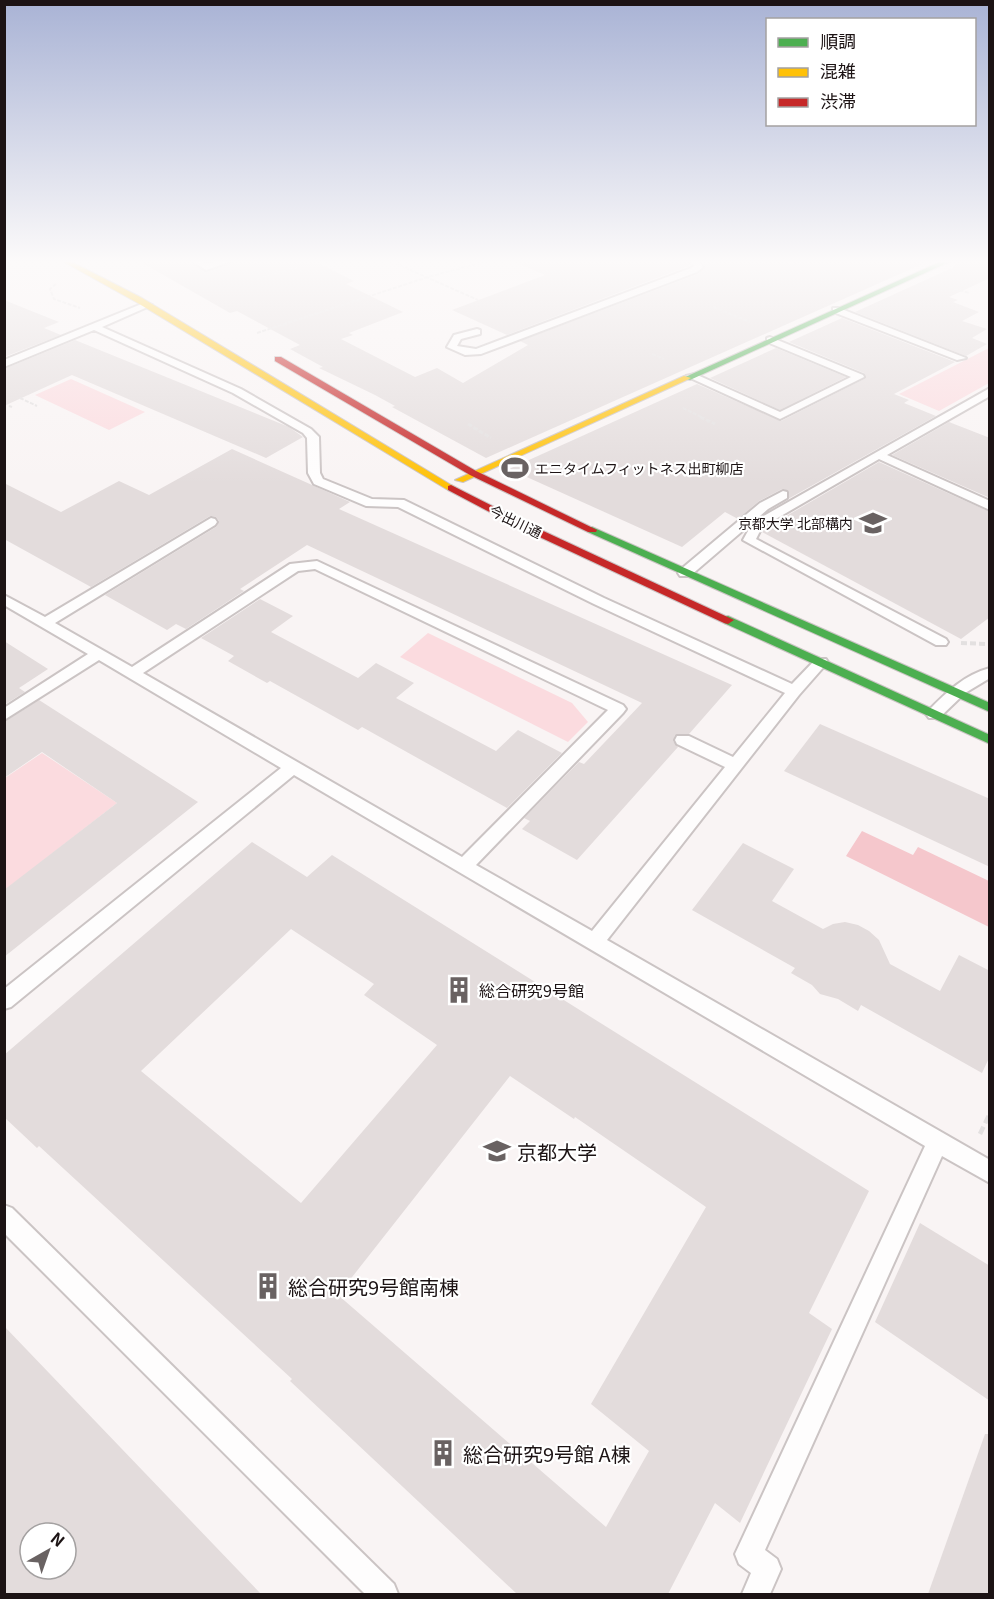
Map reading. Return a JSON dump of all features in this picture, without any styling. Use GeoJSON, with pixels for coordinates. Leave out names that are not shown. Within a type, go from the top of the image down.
{"type":"FeatureCollection","features":[{"type":"Feature","properties":{"kind":"main road","name":"今出川通"},"geometry":{"type":"LineString","coordinates":[[198,336],[448,486],[520,524],[990,740]]}},
{"type":"Feature","properties":{"kind":"main road"},"geometry":{"type":"LineString","coordinates":[[448,486],[780,336]]}},
{"type":"Feature","properties":{"kind":"main road","name":"今出川通"},"geometry":{"type":"LineString","coordinates":[[262,350],[473,474],[685,573],[990,708]]}},
{"type":"Feature","properties":{"kind":"lane"},"geometry":{"type":"LineString","coordinates":[[4,364],[73,336]]}},
{"type":"Feature","properties":{"kind":"lane"},"geometry":{"type":"LineString","coordinates":[[113,336],[237,391],[307,430],[313,437],[314,473],[318,480],[370,503],[400,503],[599,601],[794,691]]}},
{"type":"Feature","properties":{"kind":"lane"},"geometry":{"type":"LineString","coordinates":[[462,336],[452,341],[452,347],[465,352],[477,352],[520,336]]}},
{"type":"Feature","properties":{"kind":"lane"},"geometry":{"type":"LineString","coordinates":[[903,336],[961,358]]}},
{"type":"Feature","properties":{"kind":"lane"},"geometry":{"type":"LineString","coordinates":[[691,376],[780,416],[859,377],[770,340]]}},
{"type":"Feature","properties":{"kind":"lane"},"geometry":{"type":"LineString","coordinates":[[941,642],[749,540],[758,525],[990,392]]}},
{"type":"Feature","properties":{"kind":"lane"},"geometry":{"type":"LineString","coordinates":[[881,456],[990,506]]}},
{"type":"Feature","properties":{"kind":"lane"},"geometry":{"type":"LineString","coordinates":[[685,573],[764,506],[783,495]]}},
{"type":"Feature","properties":{"kind":"lane"},"geometry":{"type":"LineString","coordinates":[[44,623],[211,522]]}},
{"type":"Feature","properties":{"kind":"lane"},"geometry":{"type":"LineString","coordinates":[[132,674],[295,567],[317,565],[624,712],[463,867]]}},
{"type":"Feature","properties":{"kind":"lane"},"geometry":{"type":"LineString","coordinates":[[4,599],[990,1172]]}},
{"type":"Feature","properties":{"kind":"lane"},"geometry":{"type":"LineString","coordinates":[[4,715],[98,654]]}},
{"type":"Feature","properties":{"kind":"lane"},"geometry":{"type":"LineString","coordinates":[[594,943],[794,691],[821,662]]}},
{"type":"Feature","properties":{"kind":"lane"},"geometry":{"type":"LineString","coordinates":[[934,714],[955,692],[979,676],[990,673]]}},
{"type":"Feature","properties":{"kind":"lane"},"geometry":{"type":"LineString","coordinates":[[683,740],[735,765]]}},
{"type":"Feature","properties":{"kind":"lane"},"geometry":{"type":"LineString","coordinates":[[4,1001],[292,768]]}},
{"type":"Feature","properties":{"kind":"lane"},"geometry":{"type":"LineString","coordinates":[[756,1594],[767,1569],[749,1554],[938,1142]]}},
{"type":"Feature","properties":{"kind":"lane"},"geometry":{"type":"LineString","coordinates":[[4,1216],[384,1594]]}},
{"type":"Feature","properties":{"kind":"path"},"geometry":{"type":"LineString","coordinates":[[20,399],[37,406]]}},
{"type":"Feature","properties":{"kind":"shaded area"},"geometry":{"type":"Polygon","coordinates":[[[989,348],[989,383],[939,411],[899,394],[989,348]]]}},
{"type":"Feature","properties":{"kind":"shaded area"},"geometry":{"type":"Polygon","coordinates":[[[71,379],[145,412],[109,430],[35,395],[71,379]]]}},
{"type":"Feature","properties":{"kind":"shaded area"},"geometry":{"type":"Polygon","coordinates":[[[428,633],[572,703],[588,722],[568,742],[400,657],[428,633]]]}},
{"type":"Feature","properties":{"kind":"shaded area"},"geometry":{"type":"Polygon","coordinates":[[[42,753],[117,803],[5,890],[5,778],[42,753]]]}},
{"type":"Feature","properties":{"kind":"shaded area"},"geometry":{"type":"Polygon","coordinates":[[[862,831],[913,855],[918,847],[989,881],[989,927],[846,856],[862,831]]]}},
{"type":"Feature","properties":{"kind":"building"},"geometry":{"type":"Polygon","coordinates":[[[4,336],[59,336],[4,357],[4,336]]]}},
{"type":"Feature","properties":{"kind":"building"},"geometry":{"type":"Polygon","coordinates":[[[283,336],[351,336],[341,339],[415,377],[437,368],[463,383],[528,345],[520,341],[534,336],[761,336],[486,458],[392,407],[395,406],[375,395],[319,368],[323,367],[290,349],[300,345],[283,336]]]}},
{"type":"Feature","properties":{"kind":"building"},"geometry":{"type":"Polygon","coordinates":[[[803,336],[887,336],[955,362],[894,394],[909,400],[904,403],[936,416],[788,499],[789,491],[782,489],[759,501],[738,519],[725,512],[682,547],[509,469],[697,384],[781,421],[866,378],[864,373],[789,342],[803,336]]]}},
{"type":"Feature","properties":{"kind":"building"},"geometry":{"type":"Polygon","coordinates":[[[915,336],[976,336],[972,338],[987,344],[966,356],[915,336]]]}},
{"type":"Feature","properties":{"kind":"building"},"geometry":{"type":"Polygon","coordinates":[[[75,340],[289,427],[303,437],[266,458],[72,375],[4,406],[4,369],[75,340]]]}},
{"type":"Feature","properties":{"kind":"building"},"geometry":{"type":"Polygon","coordinates":[[[776,348],[846,377],[780,410],[710,378],[776,348]]]}},
{"type":"Feature","properties":{"kind":"building"},"geometry":{"type":"Polygon","coordinates":[[[949,422],[990,438],[990,498],[892,455],[949,422]]]}},
{"type":"Feature","properties":{"kind":"building"},"geometry":{"type":"Polygon","coordinates":[[[232,449],[350,502],[339,509],[732,685],[689,734],[675,735],[673,741],[678,747],[577,860],[522,829],[530,821],[524,818],[579,762],[584,764],[642,703],[307,545],[240,589],[244,591],[186,629],[176,624],[167,630],[105,595],[216,527],[219,521],[216,517],[210,516],[91,587],[4,539],[4,483],[61,512],[119,481],[149,495],[232,449]]]}},
{"type":"Feature","properties":{"kind":"building"},"geometry":{"type":"Polygon","coordinates":[[[879,462],[990,512],[990,617],[961,639],[762,532],[879,462]]]}},
{"type":"Feature","properties":{"kind":"building"},"geometry":{"type":"Polygon","coordinates":[[[260,599],[293,616],[271,632],[358,678],[376,663],[414,683],[396,698],[496,751],[518,730],[562,753],[507,808],[362,727],[358,730],[270,681],[267,683],[228,661],[234,656],[201,638],[260,599]]]}},
{"type":"Feature","properties":{"kind":"building"},"geometry":{"type":"Polygon","coordinates":[[[4,641],[48,669],[19,688],[25,692],[4,705],[4,641]]]}},
{"type":"Feature","properties":{"kind":"building"},"geometry":{"type":"Polygon","coordinates":[[[39,700],[198,802],[4,957],[4,890],[117,803],[42,752],[4,778],[4,722],[39,700]]]}},
{"type":"Feature","properties":{"kind":"building"},"geometry":{"type":"Polygon","coordinates":[[[820,724],[990,799],[990,867],[784,771],[820,724]]]}},
{"type":"Feature","properties":{"kind":"building"},"geometry":{"type":"Polygon","coordinates":[[[252,842],[307,877],[332,855],[869,1191],[809,1313],[832,1329],[740,1523],[715,1503],[668,1594],[517,1594],[290,1381],[292,1379],[39,1146],[37,1148],[4,1117],[4,1055],[252,842]],[[291,929],[141,1071],[301,1203],[437,1045],[364,995],[374,984],[291,929]],[[510,1076],[338,1295],[606,1527],[649,1451],[591,1404],[706,1207],[575,1117],[574,1119],[510,1076]]]}},
{"type":"Feature","properties":{"kind":"building"},"geometry":{"type":"Polygon","coordinates":[[[743,843],[794,869],[772,901],[823,929],[845,922],[858,925],[879,940],[890,964],[940,991],[959,955],[990,971],[990,1056],[982,1073],[861,1005],[858,1011],[838,999],[820,994],[812,985],[791,973],[795,968],[692,910],[743,843]]]}},
{"type":"Feature","properties":{"kind":"building"},"geometry":{"type":"Polygon","coordinates":[[[920,1223],[990,1266],[990,1401],[875,1322],[920,1223]]]}},
{"type":"Feature","properties":{"kind":"building"},"geometry":{"type":"Polygon","coordinates":[[[4,1326],[261,1594],[4,1594],[4,1326]]]}},
{"type":"Feature","properties":{"kind":"building"},"geometry":{"type":"Polygon","coordinates":[[[985,1434],[990,1434],[990,1594],[928,1594],[985,1434]]]}},
{"type":"Feature","properties":{"kind":"traffic: fast"},"geometry":{"type":"LineString","coordinates":[[687,378],[781,336]]}},
{"type":"Feature","properties":{"kind":"traffic: fast"},"geometry":{"type":"LineString","coordinates":[[592,530],[990,708]]}},
{"type":"Feature","properties":{"kind":"traffic: fast"},"geometry":{"type":"LineString","coordinates":[[728,620],[990,740]]}},
{"type":"Feature","properties":{"kind":"traffic: slow"},"geometry":{"type":"LineString","coordinates":[[198,336],[451,488]]}},
{"type":"Feature","properties":{"kind":"traffic: slow"},"geometry":{"type":"LineString","coordinates":[[460,480],[687,378]]}},
{"type":"Feature","properties":{"kind":"traffic: jam"},"geometry":{"type":"LineString","coordinates":[[278,359],[473,473],[592,530]]}},
{"type":"Feature","properties":{"kind":"traffic: jam"},"geometry":{"type":"LineString","coordinates":[[451,488],[520,524],[728,620]]}},
{"type":"Feature","properties":{"kind":"place","name":"エニタイムフィットネス出町柳店"},"geometry":{"type":"Point","coordinates":[515,468]}},
{"type":"Feature","properties":{"kind":"place","name":"京都大学 北部構内"},"geometry":{"type":"Point","coordinates":[873,523]}},
{"type":"Feature","properties":{"kind":"place","name":"総合研究9号館"},"geometry":{"type":"Point","coordinates":[459,990]}},
{"type":"Feature","properties":{"kind":"place","name":"京都大学"},"geometry":{"type":"Point","coordinates":[497,1151]}},
{"type":"Feature","properties":{"kind":"place","name":"総合研究9号館南棟"},"geometry":{"type":"Point","coordinates":[268,1286]}},
{"type":"Feature","properties":{"kind":"place","name":"総合研究9号館 A棟"},"geometry":{"type":"Point","coordinates":[443,1453]}}]}
